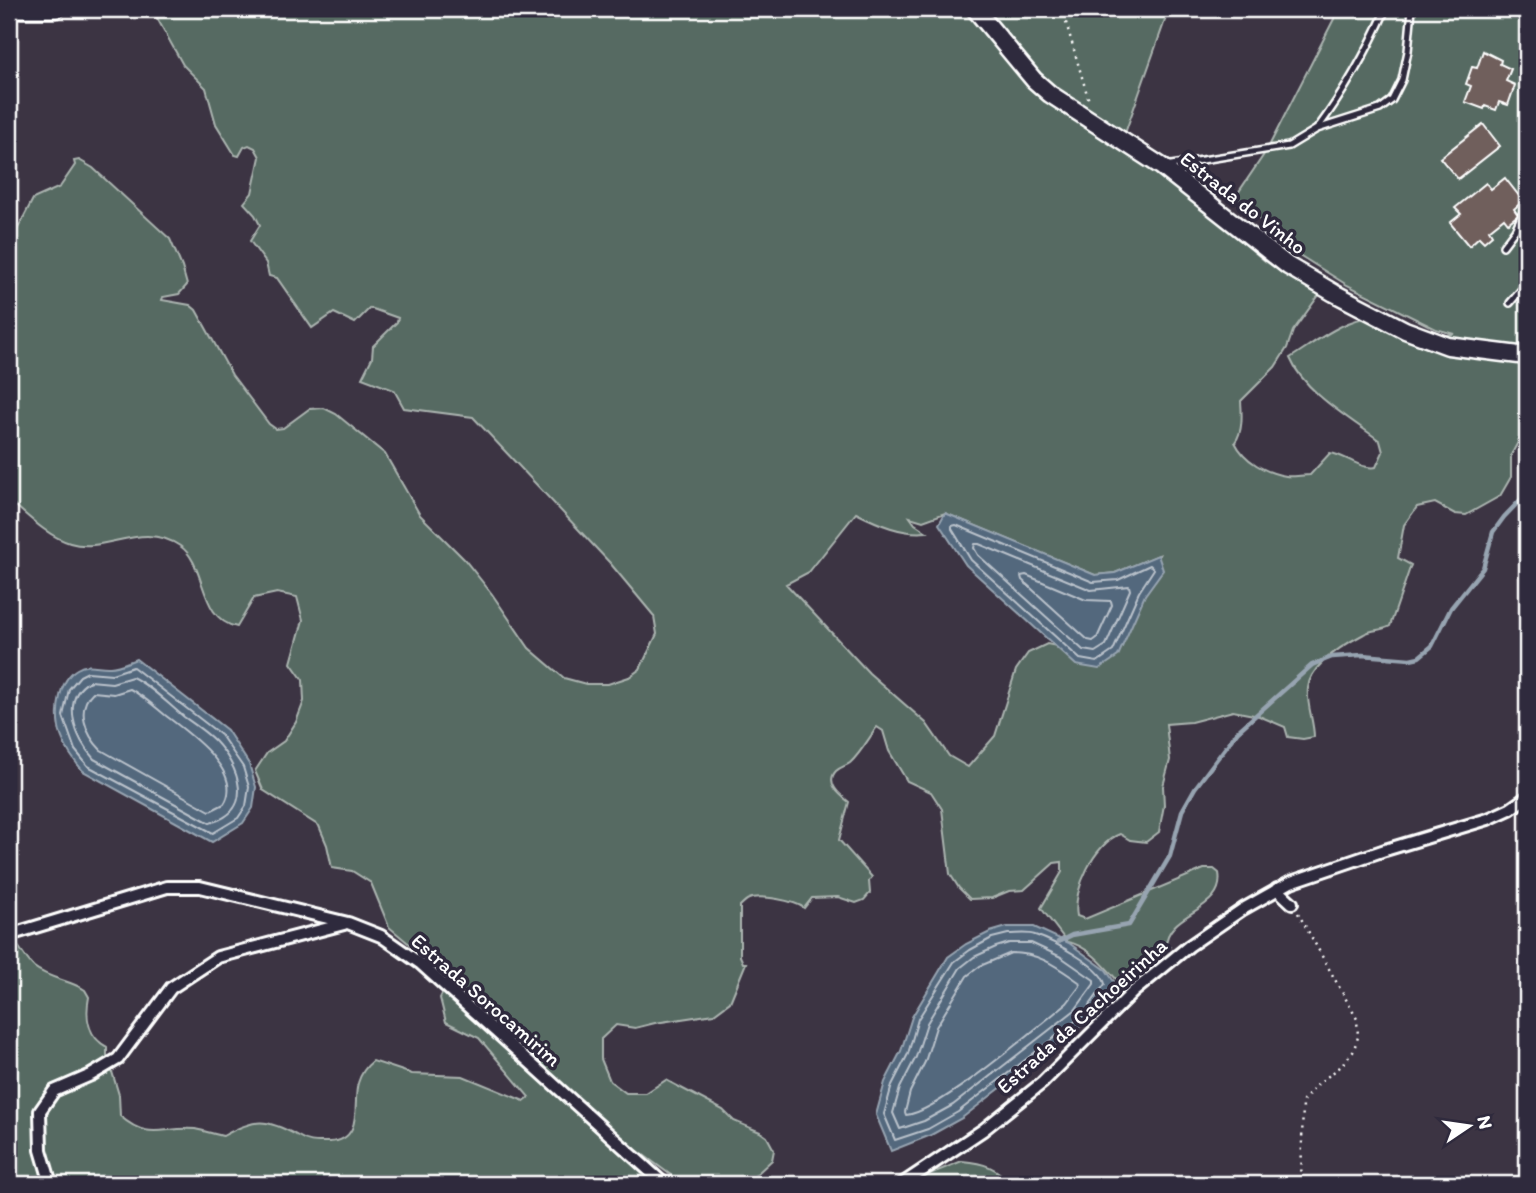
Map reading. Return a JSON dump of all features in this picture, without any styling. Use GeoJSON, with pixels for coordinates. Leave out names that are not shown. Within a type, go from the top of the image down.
{"type":"FeatureCollection","features":[{"type":"Feature","properties":{"kind":"main road"},"geometry":{"type":"LineString","coordinates":[[21,9],[56,9]]}},
{"type":"Feature","properties":{"kind":"main road","name":"Estrada do Vinho"},"geometry":{"type":"LineString","coordinates":[[975,9],[1034,80],[1050,94],[1161,166],[1288,266],[1393,324],[1448,346],[1527,356]]}},
{"type":"Feature","properties":{"kind":"street","name":"Estrada da Cachoeirinha"},"geometry":{"type":"LineString","coordinates":[[902,1184],[983,1130],[1032,1091],[1133,992],[1189,946],[1277,889],[1385,850],[1488,819],[1527,797]]}},
{"type":"Feature","properties":{"kind":"street","name":"Estrada Sorocamirim"},"geometry":{"type":"LineString","coordinates":[[9,935],[167,887],[201,887],[348,923],[381,936],[421,964],[664,1184]]}},
{"type":"Feature","properties":{"kind":"street"},"geometry":{"type":"LineString","coordinates":[[1277,889],[1293,903]]}},
{"type":"Feature","properties":{"kind":"street"},"geometry":{"type":"LineString","coordinates":[[51,1184],[41,1150],[40,1111],[54,1091],[91,1075],[118,1059],[171,988],[218,957],[348,923]]}},
{"type":"Feature","properties":{"kind":"lane"},"geometry":{"type":"LineString","coordinates":[[1317,129],[1341,97],[1386,9]]}},
{"type":"Feature","properties":{"kind":"lane"},"geometry":{"type":"LineString","coordinates":[[1161,166],[1289,146],[1317,129],[1380,109],[1392,100],[1402,80],[1412,9]]}},
{"type":"Feature","properties":{"kind":"lane"},"geometry":{"type":"LineString","coordinates":[[1503,246],[1515,230],[1527,204]]}},
{"type":"Feature","properties":{"kind":"lane"},"geometry":{"type":"LineString","coordinates":[[1510,303],[1527,283]]}},
{"type":"Feature","properties":{"kind":"path"},"geometry":{"type":"LineString","coordinates":[[1062,9],[1096,125]]}},
{"type":"Feature","properties":{"kind":"path"},"geometry":{"type":"LineString","coordinates":[[1293,903],[1357,1019],[1358,1037],[1353,1052],[1340,1067],[1318,1083],[1303,1101],[1301,1184]]}},
{"type":"Feature","properties":{"kind":"green space"},"geometry":{"type":"Polygon","coordinates":[[[152,9],[966,9],[1024,80],[1046,100],[1158,171],[1265,261],[1319,295],[1293,331],[1287,348],[1275,367],[1241,401],[1241,428],[1235,442],[1239,449],[1263,469],[1292,476],[1310,475],[1330,453],[1364,466],[1376,467],[1383,452],[1380,441],[1317,393],[1290,358],[1335,329],[1364,318],[1438,336],[1454,334],[1436,329],[1347,285],[1288,248],[1236,196],[1267,150],[1339,9],[1527,9],[1527,417],[1522,435],[1511,455],[1511,477],[1500,496],[1466,515],[1455,514],[1435,503],[1417,507],[1404,525],[1398,558],[1411,565],[1390,626],[1367,632],[1338,649],[1322,663],[1310,679],[1308,694],[1314,737],[1288,737],[1285,727],[1259,716],[1233,711],[1191,722],[1166,724],[1170,760],[1163,786],[1164,805],[1159,832],[1146,842],[1130,840],[1120,834],[1102,847],[1082,881],[1076,905],[1077,916],[1085,919],[1204,869],[1214,869],[1219,873],[1219,886],[1214,896],[1205,904],[1175,925],[1169,934],[1166,946],[1169,947],[1150,955],[1136,972],[1117,980],[1088,951],[1067,942],[1041,908],[1062,872],[1062,862],[1054,863],[1024,890],[1009,891],[992,898],[970,899],[959,888],[950,874],[942,809],[931,792],[907,781],[889,751],[883,731],[877,727],[857,755],[850,763],[836,771],[832,780],[835,788],[849,802],[839,840],[872,877],[869,881],[870,893],[864,900],[856,903],[838,897],[812,898],[804,908],[777,899],[761,897],[748,900],[740,906],[740,956],[743,963],[746,963],[730,1002],[714,1014],[635,1028],[616,1025],[601,1039],[601,1059],[610,1081],[626,1093],[646,1093],[666,1080],[723,1110],[734,1121],[767,1137],[774,1150],[772,1160],[746,1184],[683,1184],[632,1149],[660,1184],[9,1184],[9,937],[34,967],[85,990],[89,997],[89,1026],[96,1038],[107,1047],[119,1095],[120,1116],[140,1129],[195,1129],[223,1136],[260,1122],[277,1126],[309,1141],[340,1140],[348,1135],[352,1128],[360,1076],[373,1061],[412,1074],[463,1076],[524,1101],[529,1097],[479,1038],[446,1022],[440,998],[448,982],[439,969],[389,927],[371,883],[352,871],[332,868],[319,826],[263,790],[255,771],[267,753],[284,741],[296,722],[304,701],[303,680],[291,663],[303,620],[297,597],[277,593],[254,598],[237,627],[224,622],[215,614],[195,565],[189,554],[180,546],[151,536],[97,544],[70,543],[45,530],[9,500],[9,237],[17,230],[33,199],[60,187],[75,165],[74,161],[79,160],[93,168],[170,239],[187,285],[179,294],[163,297],[162,300],[190,305],[196,310],[232,375],[269,424],[276,429],[283,428],[309,409],[324,408],[336,414],[385,454],[420,515],[464,559],[529,648],[564,678],[586,684],[608,684],[629,677],[640,669],[657,634],[654,616],[610,563],[473,417],[404,408],[394,390],[362,378],[372,358],[373,346],[398,318],[370,308],[355,323],[334,313],[312,328],[277,278],[269,276],[266,263],[250,241],[260,225],[244,203],[252,193],[260,157],[255,148],[249,145],[244,147],[239,156],[235,155],[216,124],[206,88],[183,65],[152,9]],[[856,513],[809,572],[786,584],[869,673],[926,723],[949,756],[968,767],[995,736],[1016,670],[1028,653],[1047,644],[1066,648],[1156,561],[1159,555],[1115,573],[1095,575],[945,513],[923,521],[910,517],[927,532],[908,532],[890,528],[856,513]]]}},
{"type":"Feature","properties":{"kind":"green space"},"geometry":{"type":"Polygon","coordinates":[[[985,9],[1169,9],[1124,136],[1055,91],[1037,74],[985,9]]]}},
{"type":"Feature","properties":{"kind":"green space"},"geometry":{"type":"Polygon","coordinates":[[[962,1161],[989,1167],[1010,1184],[911,1184],[915,1180],[962,1161]]]}},
{"type":"Feature","properties":{"kind":"water"},"geometry":{"type":"Polygon","coordinates":[[[945,513],[1095,575],[1115,573],[1158,555],[1163,570],[1145,595],[1118,656],[1099,669],[1076,665],[966,565],[939,524],[945,513]]]}},
{"type":"Feature","properties":{"kind":"water"},"geometry":{"type":"Polygon","coordinates":[[[136,659],[227,730],[249,764],[256,787],[253,808],[243,823],[212,842],[83,771],[61,736],[58,707],[62,688],[71,674],[86,666],[113,667],[136,659]]]}},
{"type":"Feature","properties":{"kind":"water"},"geometry":{"type":"Polygon","coordinates":[[[1007,927],[1034,927],[1069,943],[1106,970],[1115,983],[1087,1021],[962,1118],[931,1135],[891,1151],[876,1115],[885,1082],[901,1051],[912,1017],[948,957],[966,944],[1007,927]]]}},
{"type":"Feature","properties":{"kind":"building"},"geometry":{"type":"Polygon","coordinates":[[[1483,51],[1501,60],[1500,64],[1511,69],[1506,81],[1515,85],[1508,105],[1499,102],[1496,110],[1465,102],[1471,86],[1466,84],[1472,67],[1477,68],[1483,51]]]}},
{"type":"Feature","properties":{"kind":"building"},"geometry":{"type":"Polygon","coordinates":[[[1483,124],[1500,146],[1458,179],[1440,158],[1483,124]]]}},
{"type":"Feature","properties":{"kind":"building"},"geometry":{"type":"Polygon","coordinates":[[[1505,178],[1523,201],[1514,209],[1518,215],[1508,223],[1504,218],[1489,230],[1492,235],[1484,242],[1479,237],[1469,246],[1450,223],[1461,214],[1455,208],[1486,183],[1491,189],[1505,178]]]}},
{"type":"Feature","properties":{"kind":"waterway"},"geometry":{"type":"LineString","coordinates":[[1058,942],[1072,935],[1129,925],[1170,856],[1182,811],[1195,788],[1238,731],[1312,665],[1332,657],[1362,655],[1410,659],[1419,657],[1432,646],[1451,608],[1483,568],[1493,532],[1527,493]]}}]}
